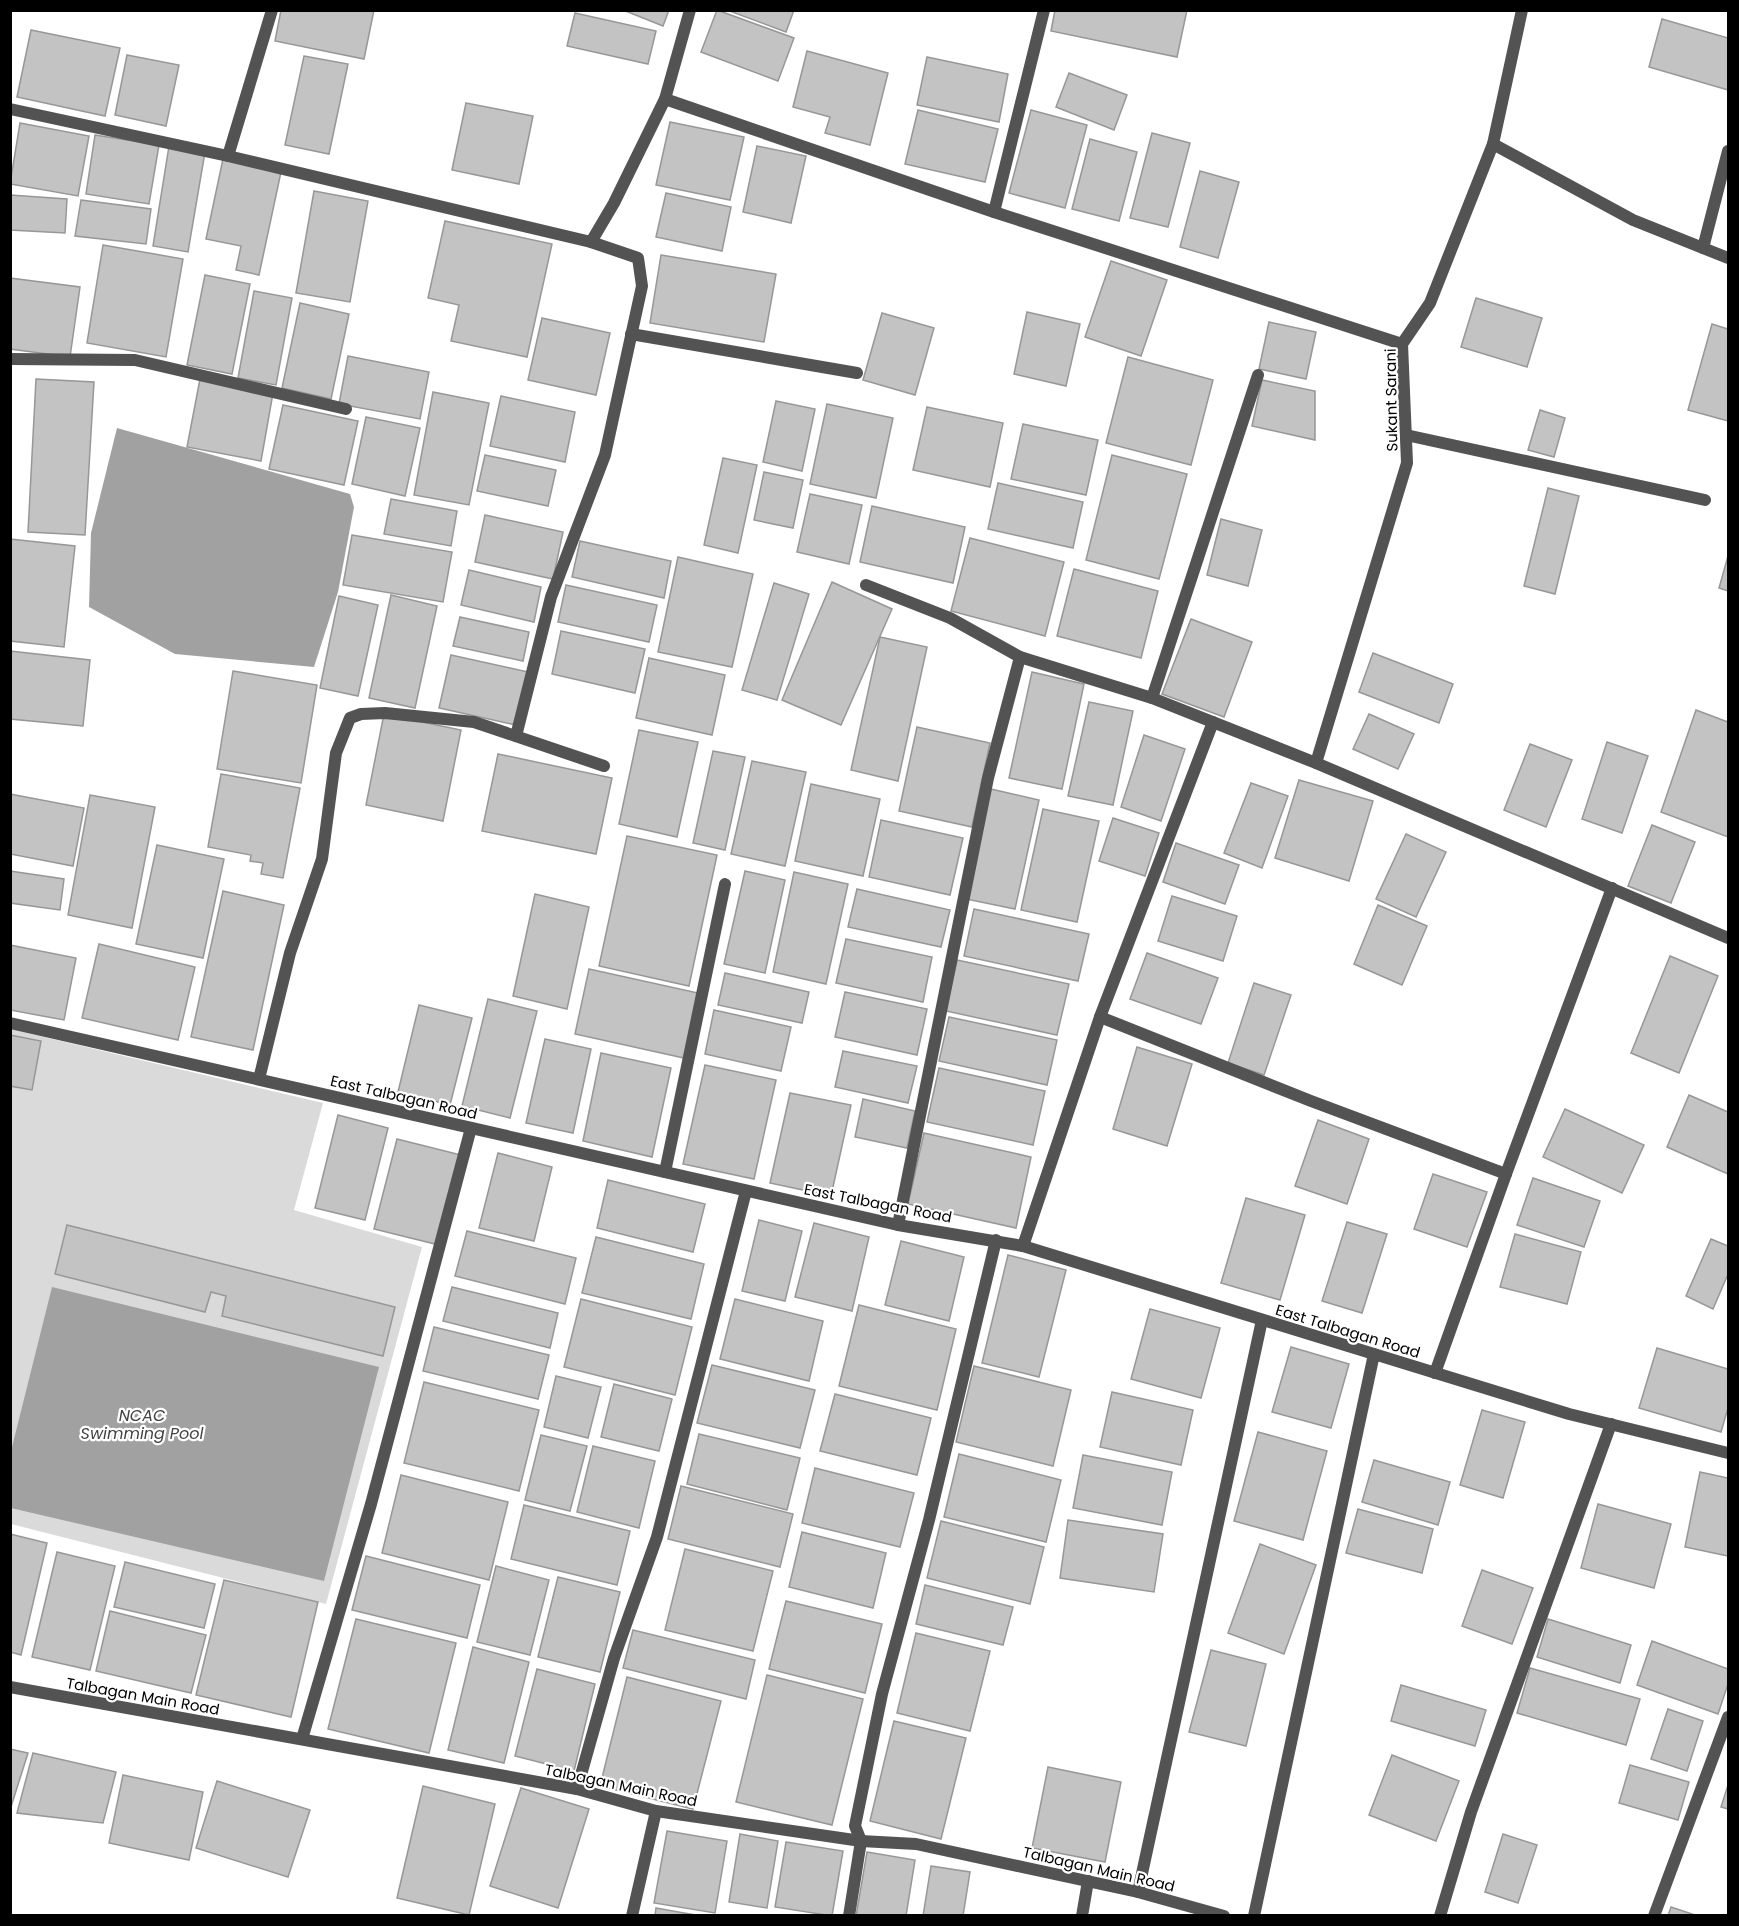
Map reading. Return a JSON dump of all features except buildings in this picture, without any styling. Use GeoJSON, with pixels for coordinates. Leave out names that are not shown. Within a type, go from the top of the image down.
{"type":"FeatureCollection","features":[{"type":"Feature","properties":{"kind":"street"},"geometry":{"type":"LineString","coordinates":[[228,156],[272,10]]}},
{"type":"Feature","properties":{"kind":"street"},"geometry":{"type":"LineString","coordinates":[[591,242],[614,203],[665,99],[690,10]]}},
{"type":"Feature","properties":{"kind":"street"},"geometry":{"type":"LineString","coordinates":[[994,212],[1044,10]]}},
{"type":"Feature","properties":{"kind":"street","name":"Sukant Sarani"},"geometry":{"type":"LineString","coordinates":[[1316,763],[1407,463],[1402,344],[1430,303],[1493,144],[1522,10]]}},
{"type":"Feature","properties":{"kind":"street"},"geometry":{"type":"LineString","coordinates":[[665,99],[994,212],[1402,344]]}},
{"type":"Feature","properties":{"kind":"street"},"geometry":{"type":"LineString","coordinates":[[10,109],[228,156],[591,242],[638,258],[642,286],[605,455],[551,597],[516,736]]}},
{"type":"Feature","properties":{"kind":"street"},"geometry":{"type":"LineString","coordinates":[[1493,144],[1633,220],[1728,258]]}},
{"type":"Feature","properties":{"kind":"street"},"geometry":{"type":"LineString","coordinates":[[1703,248],[1728,151]]}},
{"type":"Feature","properties":{"kind":"street"},"geometry":{"type":"LineString","coordinates":[[632,334],[857,373]]}},
{"type":"Feature","properties":{"kind":"street"},"geometry":{"type":"LineString","coordinates":[[10,359],[135,360],[345,409]]}},
{"type":"Feature","properties":{"kind":"street"},"geometry":{"type":"LineString","coordinates":[[1152,698],[1258,375]]}},
{"type":"Feature","properties":{"kind":"street"},"geometry":{"type":"LineString","coordinates":[[1406,435],[1705,501]]}},
{"type":"Feature","properties":{"kind":"street"},"geometry":{"type":"LineString","coordinates":[[866,585],[950,618],[1020,657],[1152,698],[1213,722],[1316,763],[1728,938]]}},
{"type":"Feature","properties":{"kind":"street"},"geometry":{"type":"LineString","coordinates":[[898,1225],[988,778],[1020,657]]}},
{"type":"Feature","properties":{"kind":"street"},"geometry":{"type":"LineString","coordinates":[[259,1079],[290,953],[322,859],[336,753],[350,718],[361,714],[385,713],[474,722],[604,766]]}},
{"type":"Feature","properties":{"kind":"street"},"geometry":{"type":"LineString","coordinates":[[1023,1246],[1100,1017],[1213,722]]}},
{"type":"Feature","properties":{"kind":"street"},"geometry":{"type":"LineString","coordinates":[[665,1172],[725,884]]}},
{"type":"Feature","properties":{"kind":"street"},"geometry":{"type":"LineString","coordinates":[[1435,1373],[1612,888]]}},
{"type":"Feature","properties":{"kind":"street"},"geometry":{"type":"LineString","coordinates":[[1100,1017],[1311,1101],[1506,1174]]}},
{"type":"Feature","properties":{"kind":"street","name":"East Talbagan Road"},"geometry":{"type":"LineString","coordinates":[[10,1023],[898,1225],[1023,1246],[1435,1373],[1611,1424],[1728,1453]]}},
{"type":"Feature","properties":{"kind":"street"},"geometry":{"type":"LineString","coordinates":[[302,1739],[371,1504],[471,1128]]}},
{"type":"Feature","properties":{"kind":"street"},"geometry":{"type":"LineString","coordinates":[[577,1789],[614,1658],[657,1537],[746,1191]]}},
{"type":"Feature","properties":{"kind":"street"},"geometry":{"type":"LineString","coordinates":[[849,1916],[861,1841],[855,1826],[882,1694],[929,1520],[996,1240]]}},
{"type":"Feature","properties":{"kind":"street"},"geometry":{"type":"LineString","coordinates":[[1138,1892],[1262,1320]]}},
{"type":"Feature","properties":{"kind":"street"},"geometry":{"type":"LineString","coordinates":[[1254,1916],[1374,1354]]}},
{"type":"Feature","properties":{"kind":"street"},"geometry":{"type":"LineString","coordinates":[[1440,1916],[1471,1812],[1611,1424]]}},
{"type":"Feature","properties":{"kind":"street","name":"Talbagan Main Road"},"geometry":{"type":"LineString","coordinates":[[10,1687],[577,1789],[656,1811],[861,1841],[916,1844],[1138,1892],[1224,1916]]}},
{"type":"Feature","properties":{"kind":"street"},"geometry":{"type":"LineString","coordinates":[[1654,1916],[1728,1718]]}},
{"type":"Feature","properties":{"kind":"street"},"geometry":{"type":"LineString","coordinates":[[632,1916],[656,1811]]}},
{"type":"Feature","properties":{"kind":"street"},"geometry":{"type":"LineString","coordinates":[[1082,1916],[1088,1881]]}},
{"type":"Feature","properties":{"kind":"shaded area"},"geometry":{"type":"Polygon","coordinates":[[[10,1029],[323,1103],[294,1210],[422,1247],[326,1604],[11,1524],[10,1029]]]}},
{"type":"Feature","properties":{"kind":"water"},"geometry":{"type":"Polygon","coordinates":[[[117,428],[350,494],[354,507],[338,592],[314,667],[175,654],[89,607],[91,533],[117,428]]]}},
{"type":"Feature","properties":{"kind":"water","name":"NCAC Swimming Pool"},"geometry":{"type":"Polygon","coordinates":[[[52,1287],[379,1367],[324,1581],[11,1508],[11,1451],[52,1287]]]}}]}
